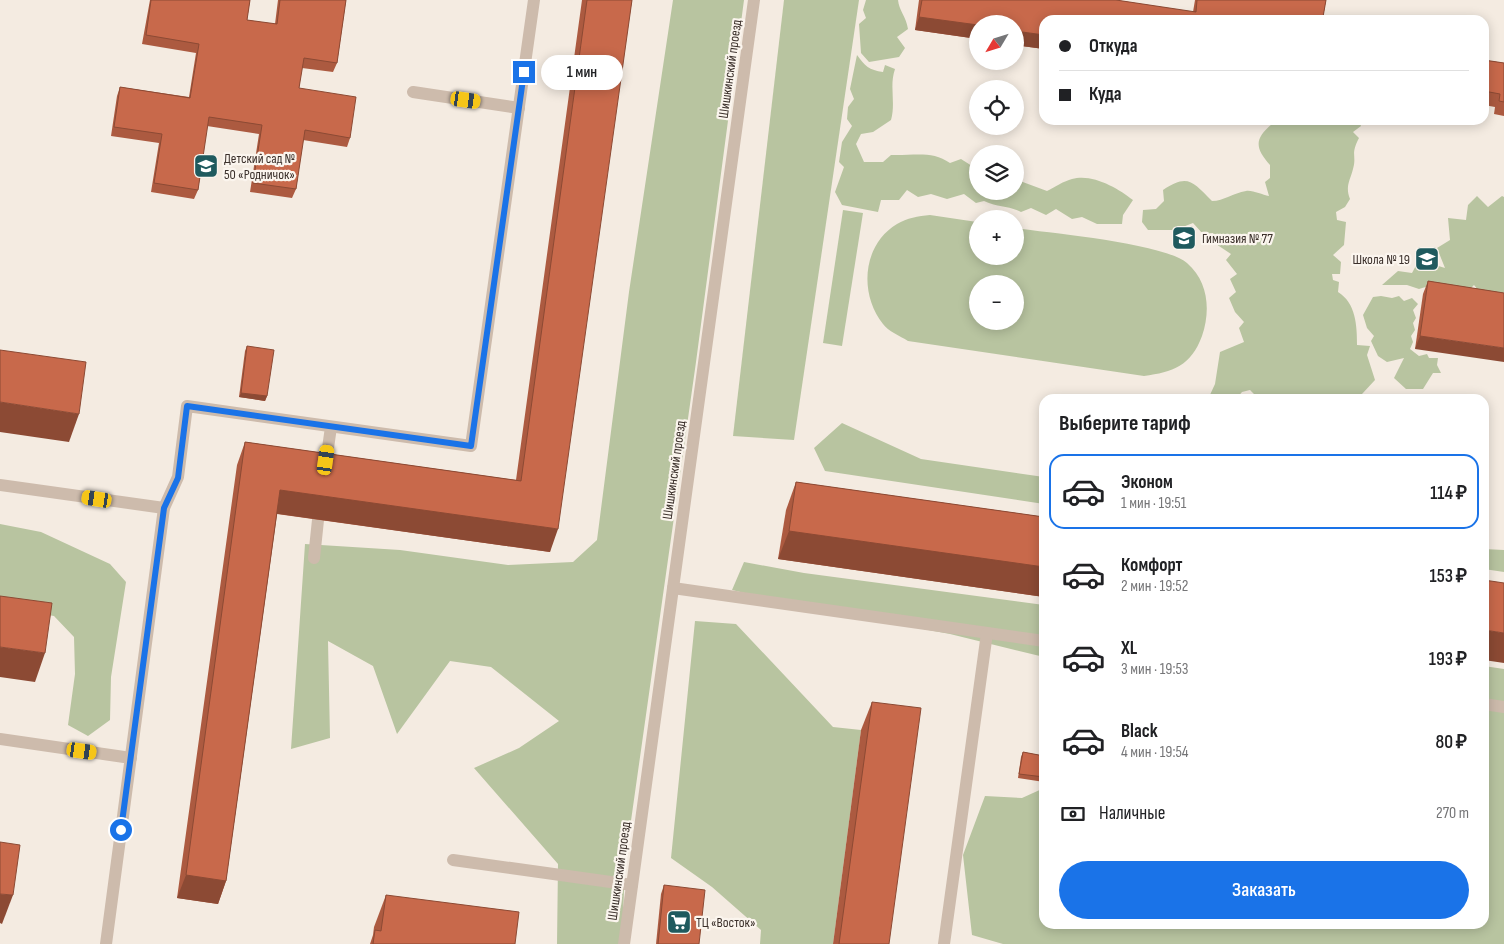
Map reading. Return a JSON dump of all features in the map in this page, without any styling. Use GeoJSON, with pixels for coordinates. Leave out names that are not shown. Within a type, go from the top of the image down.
{"type":"FeatureCollection","features":[{"type":"Feature","properties":{"kind":"street"},"geometry":{"type":"LineString","coordinates":[[106,944],[164,508],[178,478],[187,406],[471,446],[534,0]]}},
{"type":"Feature","properties":{"kind":"street","name":"Шишкинский проезд"},"geometry":{"type":"LineString","coordinates":[[624,944],[754,0]]}},
{"type":"Feature","properties":{"kind":"street"},"geometry":{"type":"LineString","coordinates":[[413,92],[519,108]]}},
{"type":"Feature","properties":{"kind":"street"},"geometry":{"type":"LineString","coordinates":[[324,477],[331,427]]}},
{"type":"Feature","properties":{"kind":"street"},"geometry":{"type":"LineString","coordinates":[[0,485],[164,508]]}},
{"type":"Feature","properties":{"kind":"street"},"geometry":{"type":"LineString","coordinates":[[314,558],[318,520]]}},
{"type":"Feature","properties":{"kind":"street"},"geometry":{"type":"LineString","coordinates":[[673,588],[1039,640]]}},
{"type":"Feature","properties":{"kind":"street"},"geometry":{"type":"LineString","coordinates":[[944,944],[987,633]]}},
{"type":"Feature","properties":{"kind":"street"},"geometry":{"type":"LineString","coordinates":[[1489,705],[1504,707]]}},
{"type":"Feature","properties":{"kind":"street"},"geometry":{"type":"LineString","coordinates":[[0,739],[131,758]]}},
{"type":"Feature","properties":{"kind":"street"},"geometry":{"type":"LineString","coordinates":[[453,860],[632,885]]}},
{"type":"Feature","properties":{"kind":"green space"},"geometry":{"type":"Polygon","coordinates":[[[673,0],[744,0],[696,362],[625,863],[622,944],[557,944],[558,864],[474,768],[519,748],[559,721],[491,667],[450,661],[397,734],[373,666],[328,641],[330,738],[291,749],[305,544],[400,550],[508,565],[573,562],[597,540],[629,292],[673,0]]]}},
{"type":"Feature","properties":{"kind":"green space"},"geometry":{"type":"Polygon","coordinates":[[[784,0],[859,0],[794,440],[733,436],[784,0]]]}},
{"type":"Feature","properties":{"kind":"green space"},"geometry":{"type":"Polygon","coordinates":[[[866,0],[898,0],[908,29],[897,37],[905,48],[899,57],[869,62],[861,53],[859,24],[866,18],[863,10],[866,0]]]}},
{"type":"Feature","properties":{"kind":"green space"},"geometry":{"type":"Polygon","coordinates":[[[857,55],[871,69],[883,72],[885,65],[895,69],[893,75],[891,120],[873,132],[861,134],[856,144],[864,162],[883,162],[891,155],[922,154],[936,156],[950,163],[961,159],[969,164],[969,198],[964,194],[947,199],[931,194],[918,197],[907,190],[899,200],[881,200],[878,212],[842,205],[835,192],[844,167],[839,162],[842,142],[852,126],[847,119],[848,107],[854,99],[850,89],[857,55]]]}},
{"type":"Feature","properties":{"kind":"green space"},"geometry":{"type":"Polygon","coordinates":[[[1271,125],[1361,125],[1353,132],[1359,138],[1354,152],[1354,164],[1348,187],[1350,199],[1345,207],[1336,212],[1337,220],[1346,222],[1344,245],[1333,255],[1341,262],[1340,274],[1332,274],[1333,280],[1339,282],[1338,292],[1349,302],[1352,309],[1357,330],[1357,345],[1370,346],[1367,355],[1375,380],[1362,394],[1254,394],[1250,390],[1240,394],[1210,394],[1215,384],[1220,352],[1244,342],[1239,328],[1244,322],[1235,312],[1229,298],[1236,292],[1230,279],[1237,274],[1226,260],[1231,254],[1213,242],[1213,233],[1203,234],[1193,223],[1175,230],[1148,230],[1142,222],[1143,210],[1156,209],[1164,201],[1163,190],[1179,182],[1190,182],[1212,201],[1221,200],[1246,191],[1269,196],[1265,182],[1270,178],[1270,165],[1259,149],[1260,139],[1271,125]]]}},
{"type":"Feature","properties":{"kind":"green space"},"geometry":{"type":"Polygon","coordinates":[[[1080,178],[1096,180],[1112,186],[1133,200],[1123,215],[1122,224],[1097,224],[1082,217],[1072,219],[1056,209],[1046,215],[1031,208],[1024,211],[994,205],[984,201],[976,203],[972,200],[1024,200],[1024,182],[1047,191],[1072,179],[1080,178]]]}},
{"type":"Feature","properties":{"kind":"green space"},"geometry":{"type":"Polygon","coordinates":[[[1477,196],[1488,207],[1502,196],[1504,197],[1504,292],[1499,299],[1482,295],[1474,285],[1465,294],[1432,285],[1419,289],[1407,285],[1382,285],[1398,271],[1412,273],[1419,260],[1445,268],[1437,248],[1450,240],[1448,218],[1466,220],[1468,205],[1477,196]]]}},
{"type":"Feature","properties":{"kind":"green space"},"geometry":{"type":"Polygon","coordinates":[[[843,210],[863,213],[842,346],[823,343],[843,210]]]}},
{"type":"Feature","properties":{"kind":"green space"},"geometry":{"type":"Polygon","coordinates":[[[930,215],[969,221],[969,265],[1024,265],[1024,229],[1132,244],[1174,256],[1187,263],[1194,270],[1206,296],[1205,326],[1198,346],[1180,366],[1144,376],[908,341],[885,327],[875,312],[870,299],[868,271],[871,257],[885,233],[897,224],[913,218],[930,215]]]}},
{"type":"Feature","properties":{"kind":"green space"},"geometry":{"type":"Polygon","coordinates":[[[1399,296],[1404,301],[1412,298],[1418,304],[1413,310],[1416,318],[1413,323],[1415,330],[1411,336],[1413,342],[1410,349],[1419,356],[1427,354],[1429,358],[1438,358],[1437,365],[1441,373],[1433,373],[1423,389],[1406,389],[1394,378],[1404,358],[1387,362],[1378,356],[1371,341],[1374,336],[1367,328],[1363,315],[1373,297],[1392,298],[1399,296]]]}},
{"type":"Feature","properties":{"kind":"green space"},"geometry":{"type":"Polygon","coordinates":[[[842,423],[921,459],[1039,476],[1039,503],[825,471],[814,448],[842,423]]]}},
{"type":"Feature","properties":{"kind":"green space"},"geometry":{"type":"Polygon","coordinates":[[[0,524],[41,532],[110,564],[126,582],[111,677],[110,720],[88,736],[68,725],[75,674],[74,637],[54,616],[0,607],[0,524]]]}},
{"type":"Feature","properties":{"kind":"green space"},"geometry":{"type":"Polygon","coordinates":[[[1489,549],[1504,550],[1504,572],[1489,570],[1489,549]]]}},
{"type":"Feature","properties":{"kind":"green space"},"geometry":{"type":"Polygon","coordinates":[[[744,562],[804,573],[1039,604],[1039,656],[950,634],[799,606],[732,590],[744,562]]]}},
{"type":"Feature","properties":{"kind":"green space"},"geometry":{"type":"Polygon","coordinates":[[[695,621],[736,624],[833,727],[861,730],[833,944],[760,944],[761,930],[712,887],[671,858],[695,621]]]}},
{"type":"Feature","properties":{"kind":"green space"},"geometry":{"type":"Polygon","coordinates":[[[1489,667],[1504,669],[1504,944],[1003,944],[972,935],[963,855],[985,796],[1022,798],[1039,790],[1039,929],[1489,929],[1489,667]]]}},
{"type":"Feature","properties":{"kind":"building"},"geometry":{"type":"Polygon","coordinates":[[[151,0],[250,0],[247,20],[277,24],[280,0],[346,0],[337,63],[304,58],[299,88],[356,97],[350,138],[305,130],[296,189],[253,183],[262,125],[209,117],[198,190],[154,183],[162,134],[114,127],[120,87],[190,98],[199,44],[146,35],[151,0]]]}},
{"type":"Feature","properties":{"kind":"building"},"geometry":{"type":"Polygon","coordinates":[[[587,0],[632,0],[558,529],[280,490],[226,881],[186,875],[245,442],[521,481],[587,0]]]}},
{"type":"Feature","properties":{"kind":"building"},"geometry":{"type":"Polygon","coordinates":[[[922,0],[1116,0],[1196,12],[1197,0],[1326,0],[1323,15],[1039,15],[1039,34],[1024,32],[1024,15],[969,15],[969,24],[919,17],[922,0]]]}},
{"type":"Feature","properties":{"kind":"building"},"geometry":{"type":"Polygon","coordinates":[[[1489,61],[1504,63],[1504,102],[1499,101],[1500,94],[1489,92],[1489,61]]]}},
{"type":"Feature","properties":{"kind":"building"},"geometry":{"type":"Polygon","coordinates":[[[1428,281],[1504,293],[1504,348],[1420,336],[1428,281]]]}},
{"type":"Feature","properties":{"kind":"building"},"geometry":{"type":"Polygon","coordinates":[[[247,346],[274,350],[267,396],[241,393],[247,346]]]}},
{"type":"Feature","properties":{"kind":"building"},"geometry":{"type":"Polygon","coordinates":[[[0,350],[86,362],[79,414],[0,402],[0,350]]]}},
{"type":"Feature","properties":{"kind":"building"},"geometry":{"type":"Polygon","coordinates":[[[796,482],[1039,516],[1039,566],[789,531],[796,482]]]}},
{"type":"Feature","properties":{"kind":"building"},"geometry":{"type":"Polygon","coordinates":[[[1489,581],[1504,583],[1504,633],[1489,631],[1489,581]]]}},
{"type":"Feature","properties":{"kind":"building"},"geometry":{"type":"Polygon","coordinates":[[[0,596],[52,603],[45,653],[0,647],[0,596]]]}},
{"type":"Feature","properties":{"kind":"building"},"geometry":{"type":"Polygon","coordinates":[[[872,702],[921,708],[889,944],[839,944],[872,702]]]}},
{"type":"Feature","properties":{"kind":"building"},"geometry":{"type":"Polygon","coordinates":[[[1023,752],[1039,755],[1039,776],[1019,774],[1023,752]]]}},
{"type":"Feature","properties":{"kind":"building"},"geometry":{"type":"Polygon","coordinates":[[[0,842],[20,845],[13,895],[0,894],[0,842]]]}},
{"type":"Feature","properties":{"kind":"building","name":"ТЦ «Восток»"},"geometry":{"type":"Polygon","coordinates":[[[664,885],[705,890],[699,944],[658,944],[664,885]]]}},
{"type":"Feature","properties":{"kind":"building"},"geometry":{"type":"Polygon","coordinates":[[[386,895],[519,912],[515,944],[373,944],[375,930],[381,931],[386,895]]]}},
{"type":"Feature","properties":{"kind":"place","name":"Детский сад № 50 «Родничок»"},"geometry":{"type":"Point","coordinates":[206,166]}},
{"type":"Feature","properties":{"kind":"place","name":"Гимназия № 77"},"geometry":{"type":"Point","coordinates":[1184,238]}},
{"type":"Feature","properties":{"kind":"place","name":"Школа № 19"},"geometry":{"type":"Point","coordinates":[1427,259]}},
{"type":"Feature","properties":{"kind":"place","name":"ТЦ «Восток»"},"geometry":{"type":"Point","coordinates":[679,922]}},
{"type":"Feature","properties":{"kind":"route"},"geometry":{"type":"LineString","coordinates":[[121,830],[164,508],[178,478],[187,406],[471,446],[524,72]]}}]}
